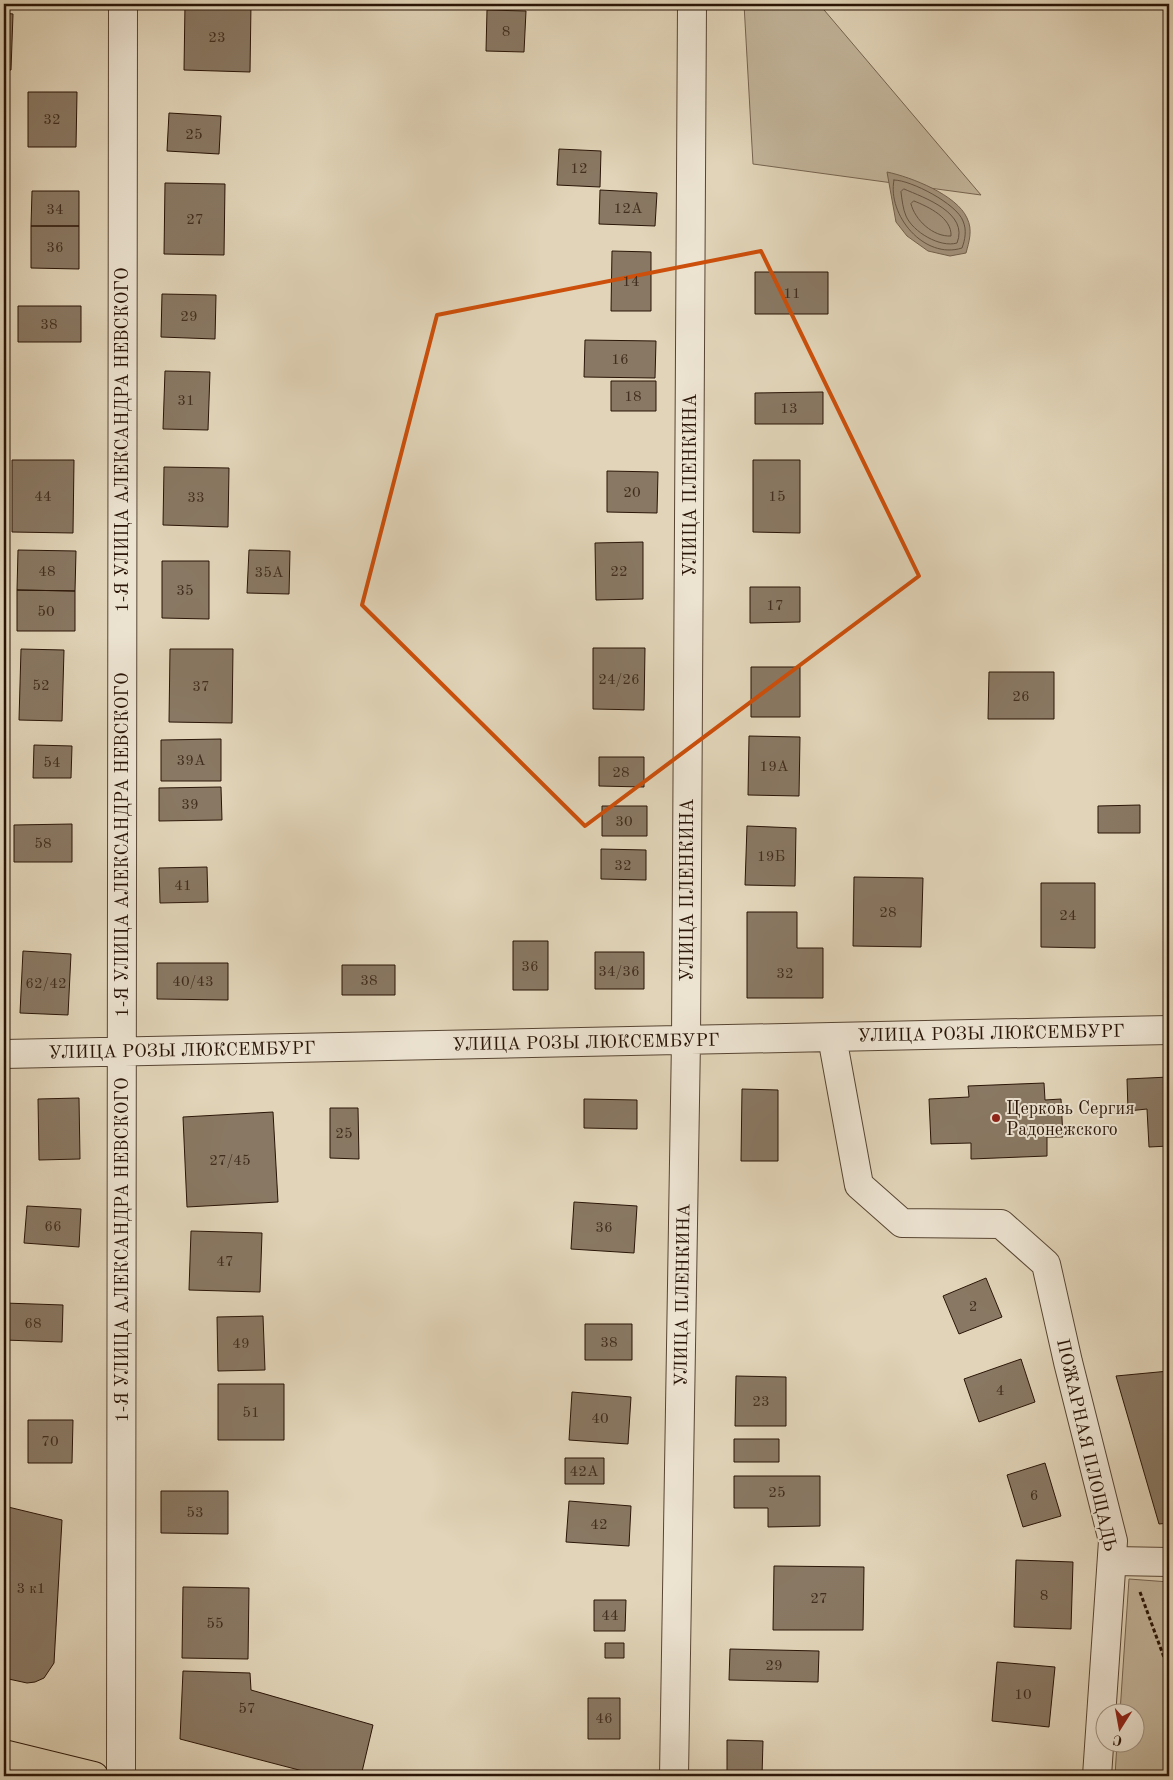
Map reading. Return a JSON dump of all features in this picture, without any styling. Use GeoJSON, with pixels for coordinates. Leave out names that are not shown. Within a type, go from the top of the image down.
{"type":"FeatureCollection","features":[{"type":"Feature","properties":{"kind":"main road"},"geometry":{"type":"LineString","coordinates":[[4,1754],[94,1776]]}},
{"type":"Feature","properties":{"kind":"street","name":"1-Я УЛИЦА АЛЕКСАНДРА НЕВСКОГО"},"geometry":{"type":"LineString","coordinates":[[122,4],[122,1776]]}},
{"type":"Feature","properties":{"kind":"street","name":"УЛИЦА ПЛЕНКИНА"},"geometry":{"type":"LineString","coordinates":[[674,1776],[686,1040],[692,4]]}},
{"type":"Feature","properties":{"kind":"street","name":"УЛИЦА РОЗЫ ЛЮКСЕМБУРГ"},"geometry":{"type":"LineString","coordinates":[[4,1054],[1169,1030]]}},
{"type":"Feature","properties":{"kind":"street","name":"ПОЖАРНАЯ ПЛОЩАДЬ"},"geometry":{"type":"LineString","coordinates":[[832,1037],[860,1185],[902,1223],[1001,1224],[1046,1264],[1068,1362],[1113,1541],[1114,1561],[1098,1776]]}},
{"type":"Feature","properties":{"kind":"street"},"geometry":{"type":"LineString","coordinates":[[1114,1561],[1169,1562]]}},
{"type":"Feature","properties":{"kind":"path"},"geometry":{"type":"LineString","coordinates":[[1114,1561],[1138,1589],[1169,1671]]}},
{"type":"Feature","properties":{"kind":"highlighted area"},"geometry":{"type":"Polygon","coordinates":[[[761,251],[919,576],[585,826],[362,605],[437,315],[761,251]]]}},
{"type":"Feature","properties":{"kind":"shaded area"},"geometry":{"type":"Polygon","coordinates":[[[744,4],[819,4],[981,195],[753,164],[744,4]]]}},
{"type":"Feature","properties":{"kind":"shaded area"},"geometry":{"type":"Polygon","coordinates":[[[1129,1579],[1169,1582],[1169,1776],[1115,1776],[1116,1752],[1146,1752],[1146,1702],[1121,1702],[1129,1579]]]}},
{"type":"Feature","properties":{"kind":"water"},"geometry":{"type":"Polygon","coordinates":[[[887,172],[932,188],[954,202],[962,210],[970,227],[966,253],[950,256],[928,251],[907,236],[896,222],[887,172]]]}},
{"type":"Feature","properties":{"kind":"building"},"geometry":{"type":"Polygon","coordinates":[[[185,4],[251,4],[250,72],[184,70],[185,4]]]}},
{"type":"Feature","properties":{"kind":"building"},"geometry":{"type":"Polygon","coordinates":[[[487,10],[526,11],[524,52],[486,51],[487,10]]]}},
{"type":"Feature","properties":{"kind":"building"},"geometry":{"type":"Polygon","coordinates":[[[4,13],[13,14],[11,70],[4,70],[4,13]]]}},
{"type":"Feature","properties":{"kind":"building"},"geometry":{"type":"Polygon","coordinates":[[[28,92],[77,92],[76,147],[28,147],[28,92]]]}},
{"type":"Feature","properties":{"kind":"building"},"geometry":{"type":"Polygon","coordinates":[[[169,113],[221,116],[219,154],[167,151],[169,113]]]}},
{"type":"Feature","properties":{"kind":"building"},"geometry":{"type":"Polygon","coordinates":[[[559,149],[601,151],[600,187],[557,185],[559,149]]]}},
{"type":"Feature","properties":{"kind":"building"},"geometry":{"type":"Polygon","coordinates":[[[165,183],[225,184],[224,255],[164,254],[165,183]]]}},
{"type":"Feature","properties":{"kind":"building"},"geometry":{"type":"Polygon","coordinates":[[[600,190],[657,193],[655,226],[599,224],[600,190]]]}},
{"type":"Feature","properties":{"kind":"building"},"geometry":{"type":"Polygon","coordinates":[[[32,191],[79,191],[79,226],[31,226],[32,191]]]}},
{"type":"Feature","properties":{"kind":"building"},"geometry":{"type":"Polygon","coordinates":[[[31,226],[79,226],[79,269],[31,268],[31,226]]]}},
{"type":"Feature","properties":{"kind":"building"},"geometry":{"type":"Polygon","coordinates":[[[612,251],[651,252],[651,311],[611,311],[612,251]]]}},
{"type":"Feature","properties":{"kind":"building"},"geometry":{"type":"Polygon","coordinates":[[[755,272],[828,272],[828,314],[755,314],[755,272]]]}},
{"type":"Feature","properties":{"kind":"building"},"geometry":{"type":"Polygon","coordinates":[[[162,294],[216,295],[215,339],[161,337],[162,294]]]}},
{"type":"Feature","properties":{"kind":"building"},"geometry":{"type":"Polygon","coordinates":[[[18,306],[81,306],[81,342],[18,342],[18,306]]]}},
{"type":"Feature","properties":{"kind":"building"},"geometry":{"type":"Polygon","coordinates":[[[585,340],[656,341],[655,378],[584,377],[585,340]]]}},
{"type":"Feature","properties":{"kind":"building"},"geometry":{"type":"Polygon","coordinates":[[[165,371],[210,372],[208,430],[163,429],[165,371]]]}},
{"type":"Feature","properties":{"kind":"building"},"geometry":{"type":"Polygon","coordinates":[[[611,381],[656,381],[656,411],[611,411],[611,381]]]}},
{"type":"Feature","properties":{"kind":"building"},"geometry":{"type":"Polygon","coordinates":[[[823,392],[823,424],[755,424],[755,393],[823,392]]]}},
{"type":"Feature","properties":{"kind":"building"},"geometry":{"type":"Polygon","coordinates":[[[12,460],[74,460],[73,533],[12,532],[12,460]]]}},
{"type":"Feature","properties":{"kind":"building"},"geometry":{"type":"Polygon","coordinates":[[[753,460],[800,460],[800,533],[753,532],[753,460]]]}},
{"type":"Feature","properties":{"kind":"building"},"geometry":{"type":"Polygon","coordinates":[[[164,467],[229,468],[228,527],[163,525],[164,467]]]}},
{"type":"Feature","properties":{"kind":"building"},"geometry":{"type":"Polygon","coordinates":[[[607,471],[658,472],[657,513],[607,512],[607,471]]]}},
{"type":"Feature","properties":{"kind":"building"},"geometry":{"type":"Polygon","coordinates":[[[643,542],[643,599],[596,600],[595,543],[643,542]]]}},
{"type":"Feature","properties":{"kind":"building"},"geometry":{"type":"Polygon","coordinates":[[[18,550],[76,551],[75,591],[17,590],[18,550]]]}},
{"type":"Feature","properties":{"kind":"building"},"geometry":{"type":"Polygon","coordinates":[[[249,550],[290,551],[289,594],[247,593],[249,550]]]}},
{"type":"Feature","properties":{"kind":"building"},"geometry":{"type":"Polygon","coordinates":[[[162,561],[209,561],[209,619],[162,618],[162,561]]]}},
{"type":"Feature","properties":{"kind":"building"},"geometry":{"type":"Polygon","coordinates":[[[750,587],[800,587],[800,622],[750,623],[750,587]]]}},
{"type":"Feature","properties":{"kind":"building"},"geometry":{"type":"Polygon","coordinates":[[[17,590],[75,591],[75,631],[17,631],[17,590]]]}},
{"type":"Feature","properties":{"kind":"building"},"geometry":{"type":"Polygon","coordinates":[[[593,648],[645,648],[644,710],[593,709],[593,648]]]}},
{"type":"Feature","properties":{"kind":"building"},"geometry":{"type":"Polygon","coordinates":[[[21,649],[64,650],[62,721],[19,720],[21,649]]]}},
{"type":"Feature","properties":{"kind":"building"},"geometry":{"type":"Polygon","coordinates":[[[170,649],[233,649],[232,723],[169,722],[170,649]]]}},
{"type":"Feature","properties":{"kind":"building"},"geometry":{"type":"Polygon","coordinates":[[[751,667],[800,667],[800,717],[751,717],[751,667]]]}},
{"type":"Feature","properties":{"kind":"building"},"geometry":{"type":"Polygon","coordinates":[[[989,672],[1054,672],[1054,719],[988,719],[989,672]]]}},
{"type":"Feature","properties":{"kind":"building"},"geometry":{"type":"Polygon","coordinates":[[[749,736],[800,737],[799,796],[748,795],[749,736]]]}},
{"type":"Feature","properties":{"kind":"building"},"geometry":{"type":"Polygon","coordinates":[[[221,739],[221,781],[161,781],[161,740],[221,739]]]}},
{"type":"Feature","properties":{"kind":"building"},"geometry":{"type":"Polygon","coordinates":[[[34,745],[72,746],[71,778],[33,778],[34,745]]]}},
{"type":"Feature","properties":{"kind":"building"},"geometry":{"type":"Polygon","coordinates":[[[599,757],[644,757],[644,787],[599,786],[599,757]]]}},
{"type":"Feature","properties":{"kind":"building"},"geometry":{"type":"Polygon","coordinates":[[[221,787],[222,820],[159,821],[159,788],[221,787]]]}},
{"type":"Feature","properties":{"kind":"building"},"geometry":{"type":"Polygon","coordinates":[[[1140,805],[1140,833],[1098,833],[1098,806],[1140,805]]]}},
{"type":"Feature","properties":{"kind":"building"},"geometry":{"type":"Polygon","coordinates":[[[602,806],[647,806],[647,836],[602,836],[602,806]]]}},
{"type":"Feature","properties":{"kind":"building"},"geometry":{"type":"Polygon","coordinates":[[[72,824],[72,862],[14,862],[14,825],[72,824]]]}},
{"type":"Feature","properties":{"kind":"building"},"geometry":{"type":"Polygon","coordinates":[[[747,826],[796,828],[795,886],[745,885],[747,826]]]}},
{"type":"Feature","properties":{"kind":"building"},"geometry":{"type":"Polygon","coordinates":[[[601,849],[646,850],[646,880],[601,879],[601,849]]]}},
{"type":"Feature","properties":{"kind":"building"},"geometry":{"type":"Polygon","coordinates":[[[207,867],[208,902],[160,903],[159,868],[207,867]]]}},
{"type":"Feature","properties":{"kind":"building"},"geometry":{"type":"Polygon","coordinates":[[[854,877],[923,878],[921,947],[853,946],[854,877]]]}},
{"type":"Feature","properties":{"kind":"building"},"geometry":{"type":"Polygon","coordinates":[[[1041,883],[1095,883],[1095,948],[1041,947],[1041,883]]]}},
{"type":"Feature","properties":{"kind":"building"},"geometry":{"type":"Polygon","coordinates":[[[747,912],[797,912],[797,948],[823,948],[823,998],[747,998],[747,912]]]}},
{"type":"Feature","properties":{"kind":"building"},"geometry":{"type":"Polygon","coordinates":[[[513,941],[548,941],[548,990],[513,990],[513,941]]]}},
{"type":"Feature","properties":{"kind":"building"},"geometry":{"type":"Polygon","coordinates":[[[23,951],[71,954],[68,1015],[20,1013],[23,951]]]}},
{"type":"Feature","properties":{"kind":"building"},"geometry":{"type":"Polygon","coordinates":[[[595,952],[644,952],[644,989],[595,989],[595,952]]]}},
{"type":"Feature","properties":{"kind":"building"},"geometry":{"type":"Polygon","coordinates":[[[157,963],[228,963],[228,1000],[157,999],[157,963]]]}},
{"type":"Feature","properties":{"kind":"building"},"geometry":{"type":"Polygon","coordinates":[[[342,965],[395,965],[395,995],[342,995],[342,965]]]}},
{"type":"Feature","properties":{"kind":"building"},"geometry":{"type":"Polygon","coordinates":[[[1169,1077],[1169,1146],[1149,1147],[1147,1109],[1128,1111],[1127,1079],[1169,1077]]]}},
{"type":"Feature","properties":{"kind":"building","name":"Церковь Сергия Радонежского"},"geometry":{"type":"Polygon","coordinates":[[[1044,1083],[1045,1100],[1061,1099],[1063,1137],[1047,1137],[1047,1156],[971,1159],[971,1143],[931,1144],[929,1099],[969,1097],[968,1086],[1044,1083]]]}},
{"type":"Feature","properties":{"kind":"building"},"geometry":{"type":"Polygon","coordinates":[[[742,1089],[778,1090],[778,1161],[741,1161],[742,1089]]]}},
{"type":"Feature","properties":{"kind":"building"},"geometry":{"type":"Polygon","coordinates":[[[79,1098],[80,1159],[39,1160],[38,1099],[79,1098]]]}},
{"type":"Feature","properties":{"kind":"building"},"geometry":{"type":"Polygon","coordinates":[[[584,1099],[637,1100],[637,1129],[584,1128],[584,1099]]]}},
{"type":"Feature","properties":{"kind":"building"},"geometry":{"type":"Polygon","coordinates":[[[330,1108],[358,1108],[359,1159],[330,1158],[330,1108]]]}},
{"type":"Feature","properties":{"kind":"building"},"geometry":{"type":"Polygon","coordinates":[[[273,1112],[278,1202],[187,1207],[183,1117],[273,1112]]]}},
{"type":"Feature","properties":{"kind":"building"},"geometry":{"type":"Polygon","coordinates":[[[574,1202],[637,1206],[634,1253],[571,1249],[574,1202]]]}},
{"type":"Feature","properties":{"kind":"building"},"geometry":{"type":"Polygon","coordinates":[[[27,1206],[81,1209],[79,1247],[24,1243],[27,1206]]]}},
{"type":"Feature","properties":{"kind":"building"},"geometry":{"type":"Polygon","coordinates":[[[191,1231],[262,1233],[260,1292],[189,1290],[191,1231]]]}},
{"type":"Feature","properties":{"kind":"building"},"geometry":{"type":"Polygon","coordinates":[[[986,1278],[1002,1317],[959,1334],[943,1296],[986,1278]]]}},
{"type":"Feature","properties":{"kind":"building"},"geometry":{"type":"Polygon","coordinates":[[[4,1303],[63,1305],[62,1342],[4,1340],[4,1303]]]}},
{"type":"Feature","properties":{"kind":"building"},"geometry":{"type":"Polygon","coordinates":[[[263,1316],[265,1370],[218,1371],[217,1317],[263,1316]]]}},
{"type":"Feature","properties":{"kind":"building"},"geometry":{"type":"Polygon","coordinates":[[[585,1324],[632,1324],[632,1360],[585,1360],[585,1324]]]}},
{"type":"Feature","properties":{"kind":"building"},"geometry":{"type":"Polygon","coordinates":[[[1021,1359],[1035,1402],[979,1422],[964,1379],[1021,1359]]]}},
{"type":"Feature","properties":{"kind":"building"},"geometry":{"type":"Polygon","coordinates":[[[1169,1371],[1169,1523],[1159,1524],[1116,1376],[1169,1371]]]}},
{"type":"Feature","properties":{"kind":"building"},"geometry":{"type":"Polygon","coordinates":[[[736,1376],[786,1377],[786,1426],[735,1426],[736,1376]]]}},
{"type":"Feature","properties":{"kind":"building"},"geometry":{"type":"Polygon","coordinates":[[[218,1384],[284,1384],[284,1440],[218,1440],[218,1384]]]}},
{"type":"Feature","properties":{"kind":"building"},"geometry":{"type":"Polygon","coordinates":[[[572,1392],[631,1397],[628,1444],[569,1440],[572,1392]]]}},
{"type":"Feature","properties":{"kind":"building"},"geometry":{"type":"Polygon","coordinates":[[[28,1420],[73,1420],[72,1463],[28,1463],[28,1420]]]}},
{"type":"Feature","properties":{"kind":"building"},"geometry":{"type":"Polygon","coordinates":[[[734,1439],[779,1439],[779,1462],[734,1462],[734,1439]]]}},
{"type":"Feature","properties":{"kind":"building"},"geometry":{"type":"Polygon","coordinates":[[[565,1458],[604,1458],[604,1484],[565,1484],[565,1458]]]}},
{"type":"Feature","properties":{"kind":"building"},"geometry":{"type":"Polygon","coordinates":[[[1045,1463],[1061,1516],[1023,1527],[1007,1475],[1045,1463]]]}},
{"type":"Feature","properties":{"kind":"building"},"geometry":{"type":"Polygon","coordinates":[[[734,1476],[820,1476],[820,1526],[768,1527],[768,1508],[734,1508],[734,1476]]]}},
{"type":"Feature","properties":{"kind":"building"},"geometry":{"type":"Polygon","coordinates":[[[161,1491],[228,1491],[228,1534],[161,1533],[161,1491]]]}},
{"type":"Feature","properties":{"kind":"building"},"geometry":{"type":"Polygon","coordinates":[[[569,1501],[631,1506],[629,1546],[566,1542],[569,1501]]]}},
{"type":"Feature","properties":{"kind":"building"},"geometry":{"type":"Polygon","coordinates":[[[4,1506],[62,1520],[54,1663],[44,1678],[35,1682],[27,1683],[4,1678],[4,1506]]]}},
{"type":"Feature","properties":{"kind":"building"},"geometry":{"type":"Polygon","coordinates":[[[1016,1560],[1073,1562],[1071,1629],[1014,1627],[1016,1560]]]}},
{"type":"Feature","properties":{"kind":"building"},"geometry":{"type":"Polygon","coordinates":[[[774,1566],[864,1567],[863,1630],[773,1630],[774,1566]]]}},
{"type":"Feature","properties":{"kind":"building"},"geometry":{"type":"Polygon","coordinates":[[[183,1587],[249,1588],[248,1659],[182,1658],[183,1587]]]}},
{"type":"Feature","properties":{"kind":"building"},"geometry":{"type":"Polygon","coordinates":[[[594,1600],[626,1600],[625,1631],[594,1631],[594,1600]]]}},
{"type":"Feature","properties":{"kind":"building"},"geometry":{"type":"Polygon","coordinates":[[[605,1643],[624,1643],[624,1658],[605,1658],[605,1643]]]}},
{"type":"Feature","properties":{"kind":"building"},"geometry":{"type":"Polygon","coordinates":[[[730,1649],[819,1651],[818,1682],[729,1680],[730,1649]]]}},
{"type":"Feature","properties":{"kind":"building"},"geometry":{"type":"Polygon","coordinates":[[[997,1662],[1055,1667],[1049,1727],[992,1721],[997,1662]]]}},
{"type":"Feature","properties":{"kind":"building"},"geometry":{"type":"Polygon","coordinates":[[[183,1671],[250,1673],[251,1690],[373,1725],[361,1776],[322,1776],[180,1739],[183,1671]]]}},
{"type":"Feature","properties":{"kind":"building"},"geometry":{"type":"Polygon","coordinates":[[[588,1698],[620,1698],[620,1739],[588,1739],[588,1698]]]}},
{"type":"Feature","properties":{"kind":"building"},"geometry":{"type":"Polygon","coordinates":[[[727,1740],[763,1741],[762,1776],[727,1776],[727,1740]]]}},
{"type":"Feature","properties":{"kind":"place","name":"Церковь Сергия Радонежского"},"geometry":{"type":"Point","coordinates":[996,1118]}}]}
